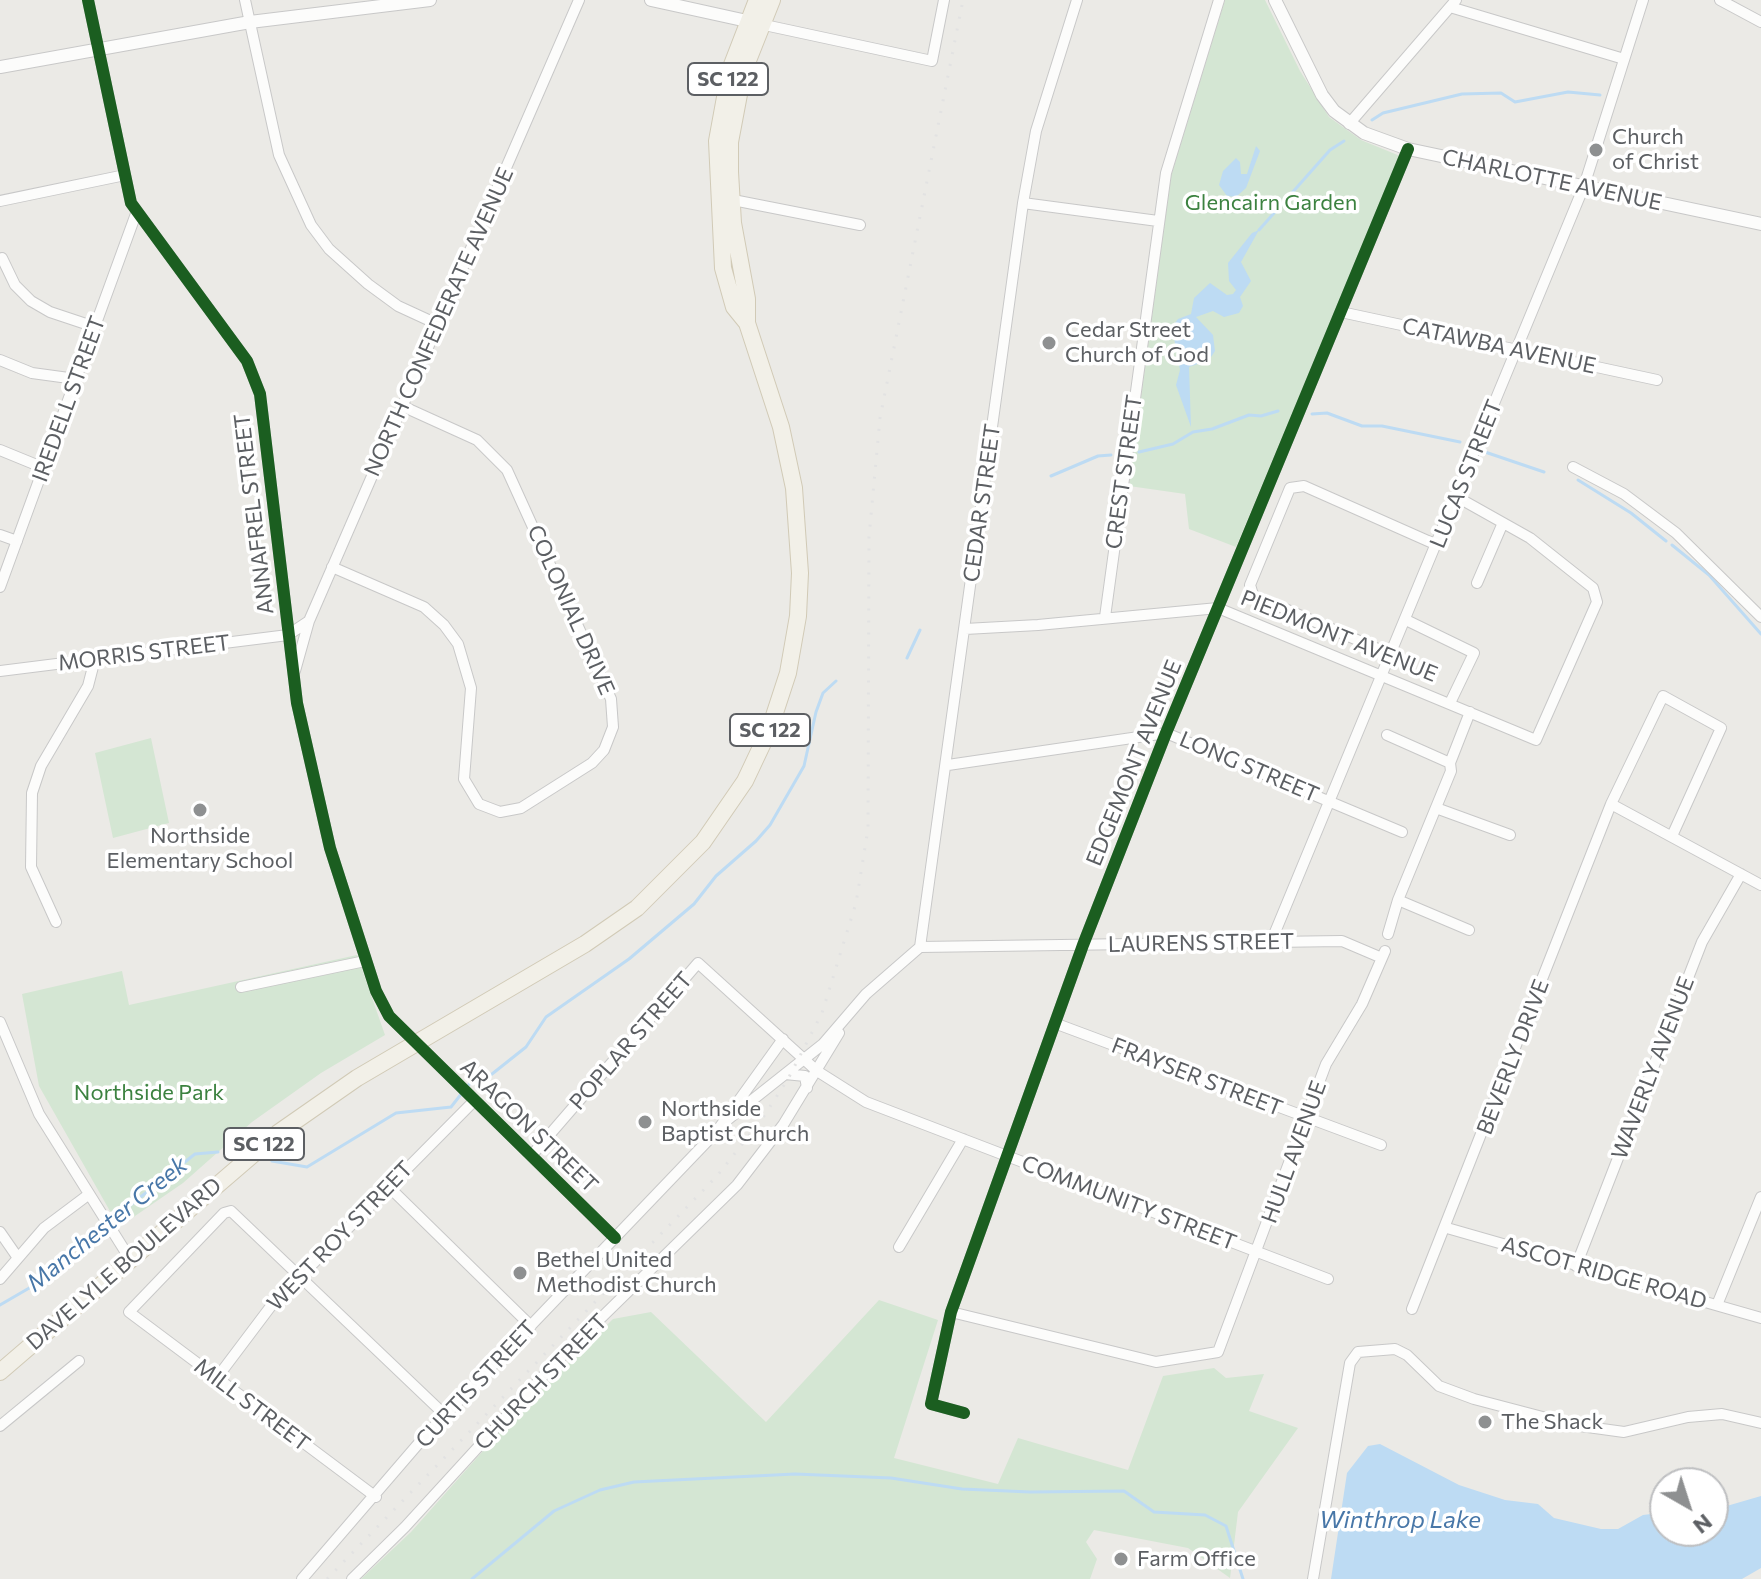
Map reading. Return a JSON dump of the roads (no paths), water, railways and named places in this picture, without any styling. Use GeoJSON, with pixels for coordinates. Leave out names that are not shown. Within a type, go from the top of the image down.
{"type":"FeatureCollection","features":[{"type":"Feature","properties":{"kind":"main road","name":"DAVE LYLE BOULEVARD"},"geometry":{"type":"LineString","coordinates":[[0,1372],[278,1133],[357,1078],[585,944],[637,908],[703,842],[759,755],[788,673],[798,616],[800,559],[788,454],[747,323],[734,307],[723,268],[724,198],[730,142],[757,0]]}},
{"type":"Feature","properties":{"kind":"main road","name":"DAVE LYLE BOULEVARD"},"geometry":{"type":"LineString","coordinates":[[753,23],[772,0]]}},
{"type":"Feature","properties":{"kind":"street","name":"ANNAFREL STREET"},"geometry":{"type":"LineString","coordinates":[[88,0],[125,175],[137,211],[247,361],[260,394],[293,677],[316,793],[365,961],[389,1016],[415,1043]]}},
{"type":"Feature","properties":{"kind":"street"},"geometry":{"type":"LineString","coordinates":[[245,0],[279,155],[311,225],[329,249],[368,284],[398,306],[437,324]]}},
{"type":"Feature","properties":{"kind":"street"},"geometry":{"type":"LineString","coordinates":[[0,67],[250,22],[430,0]]}},
{"type":"Feature","properties":{"kind":"street","name":"NORTH CONFEDERATE AVENUE"},"geometry":{"type":"LineString","coordinates":[[293,677],[309,621],[579,0]]}},
{"type":"Feature","properties":{"kind":"street"},"geometry":{"type":"LineString","coordinates":[[651,0],[932,61],[944,0]]}},
{"type":"Feature","properties":{"kind":"street","name":"CEDAR STREET"},"geometry":{"type":"LineString","coordinates":[[920,947],[948,765],[1023,203],[1036,131],[1077,0]]}},
{"type":"Feature","properties":{"kind":"street","name":"CREST STREET"},"geometry":{"type":"LineString","coordinates":[[1105,617],[1166,173],[1219,0]]}},
{"type":"Feature","properties":{"kind":"street","name":"CHARLOTTE AVENUE"},"geometry":{"type":"LineString","coordinates":[[1275,0],[1322,95],[1349,124],[1408,149],[1761,224]]}},
{"type":"Feature","properties":{"kind":"street","name":"LUCAS STREET"},"geometry":{"type":"LineString","coordinates":[[1271,942],[1584,186],[1643,0]]}},
{"type":"Feature","properties":{"kind":"street"},"geometry":{"type":"LineString","coordinates":[[1720,0],[1761,22]]}},
{"type":"Feature","properties":{"kind":"street"},"geometry":{"type":"LineString","coordinates":[[1349,124],[1453,4],[1624,59]]}},
{"type":"Feature","properties":{"kind":"street","name":"EDGEMONT AVENUE"},"geometry":{"type":"LineString","coordinates":[[964,1413],[931,1404],[951,1312],[1083,945],[1166,733],[1408,149]]}},
{"type":"Feature","properties":{"kind":"street"},"geometry":{"type":"LineString","coordinates":[[0,201],[125,175]]}},
{"type":"Feature","properties":{"kind":"street"},"geometry":{"type":"LineString","coordinates":[[724,198],[860,225]]}},
{"type":"Feature","properties":{"kind":"street"},"geometry":{"type":"LineString","coordinates":[[1023,203],[1158,221]]}},
{"type":"Feature","properties":{"kind":"street","name":"IREDELL STREET"},"geometry":{"type":"LineString","coordinates":[[0,587],[137,211]]}},
{"type":"Feature","properties":{"kind":"street"},"geometry":{"type":"LineString","coordinates":[[2,258],[15,285],[31,301],[50,312],[95,327]]}},
{"type":"Feature","properties":{"kind":"street","name":"CATAWBA AVENUE"},"geometry":{"type":"LineString","coordinates":[[1341,312],[1657,380]]}},
{"type":"Feature","properties":{"kind":"street"},"geometry":{"type":"LineString","coordinates":[[0,360],[32,373],[76,379]]}},
{"type":"Feature","properties":{"kind":"street","name":"COLONIAL DRIVE"},"geometry":{"type":"LineString","coordinates":[[332,567],[424,607],[444,625],[458,644],[471,688],[464,779],[479,804],[500,812],[521,808],[592,763],[604,750],[613,727],[611,699],[507,470],[477,440],[402,406]]}},
{"type":"Feature","properties":{"kind":"street"},"geometry":{"type":"LineString","coordinates":[[0,450],[44,468]]}},
{"type":"Feature","properties":{"kind":"street"},"geometry":{"type":"LineString","coordinates":[[1573,467],[1624,494],[1676,533],[1761,617]]}},
{"type":"Feature","properties":{"kind":"street"},"geometry":{"type":"LineString","coordinates":[[1392,655],[1253,595],[1250,585],[1290,488],[1304,486],[1437,545]]}},
{"type":"Feature","properties":{"kind":"street"},"geometry":{"type":"LineString","coordinates":[[1457,497],[1502,525],[1477,583]]}},
{"type":"Feature","properties":{"kind":"street","name":"PIEDMONT AVENUE"},"geometry":{"type":"LineString","coordinates":[[965,629],[1218,608],[1536,740],[1597,602],[1593,588],[1582,575],[1530,538],[1502,525]]}},
{"type":"Feature","properties":{"kind":"street"},"geometry":{"type":"LineString","coordinates":[[0,535],[17,541]]}},
{"type":"Feature","properties":{"kind":"street"},"geometry":{"type":"LineString","coordinates":[[1406,620],[1474,653],[1454,704]]}},
{"type":"Feature","properties":{"kind":"street"},"geometry":{"type":"LineString","coordinates":[[288,635],[309,621]]}},
{"type":"Feature","properties":{"kind":"street","name":"MORRIS STREET"},"geometry":{"type":"LineString","coordinates":[[0,671],[288,635]]}},
{"type":"Feature","properties":{"kind":"street"},"geometry":{"type":"LineString","coordinates":[[56,922],[31,867],[32,793],[41,766],[88,686],[95,659]]}},
{"type":"Feature","properties":{"kind":"street","name":"BEVERLY DRIVE"},"geometry":{"type":"LineString","coordinates":[[1412,1309],[1447,1228],[1611,804],[1663,696],[1721,728],[1672,836]]}},
{"type":"Feature","properties":{"kind":"street"},"geometry":{"type":"LineString","coordinates":[[1388,934],[1398,900],[1436,808],[1470,712]]}},
{"type":"Feature","properties":{"kind":"street","name":"LONG STREET"},"geometry":{"type":"LineString","coordinates":[[948,765],[1166,733],[1402,832]]}},
{"type":"Feature","properties":{"kind":"street"},"geometry":{"type":"LineString","coordinates":[[1387,735],[1450,763]]}},
{"type":"Feature","properties":{"kind":"street"},"geometry":{"type":"LineString","coordinates":[[1611,804],[1761,885]]}},
{"type":"Feature","properties":{"kind":"street"},"geometry":{"type":"LineString","coordinates":[[1436,808],[1510,835]]}},
{"type":"Feature","properties":{"kind":"street","name":"WAVERLY AVENUE"},"geometry":{"type":"LineString","coordinates":[[1576,1266],[1702,942],[1741,874]]}},
{"type":"Feature","properties":{"kind":"street"},"geometry":{"type":"LineString","coordinates":[[1398,900],[1469,930]]}},
{"type":"Feature","properties":{"kind":"street","name":"LAURENS STREET"},"geometry":{"type":"LineString","coordinates":[[920,947],[1342,941],[1384,954]]}},
{"type":"Feature","properties":{"kind":"street","name":"CURTIS STREET"},"geometry":{"type":"LineString","coordinates":[[722,1124],[823,1044],[872,989],[920,947]]}},
{"type":"Feature","properties":{"kind":"street","name":"HULL AVENUE"},"geometry":{"type":"LineString","coordinates":[[951,1312],[1156,1362],[1218,1352],[1326,1064],[1362,1004],[1384,954]]}},
{"type":"Feature","properties":{"kind":"street"},"geometry":{"type":"LineString","coordinates":[[241,987],[365,961]]}},
{"type":"Feature","properties":{"kind":"street","name":"COMMUNITY STREET"},"geometry":{"type":"LineString","coordinates":[[698,963],[803,1060],[866,1102],[1328,1279]]}},
{"type":"Feature","properties":{"kind":"street","name":"POPLAR STREET"},"geometry":{"type":"LineString","coordinates":[[532,1155],[698,963]]}},
{"type":"Feature","properties":{"kind":"street","name":"CHURCH STREET"},"geometry":{"type":"LineString","coordinates":[[352,1579],[405,1527],[544,1374],[717,1206],[764,1152],[807,1088],[845,1020]]}},
{"type":"Feature","properties":{"kind":"street"},"geometry":{"type":"LineString","coordinates":[[0,1022],[39,1114],[130,1259]]}},
{"type":"Feature","properties":{"kind":"street","name":"FRAYSER STREET"},"geometry":{"type":"LineString","coordinates":[[1057,1024],[1381,1145]]}},
{"type":"Feature","properties":{"kind":"street","name":"CURTIS STREET"},"geometry":{"type":"LineString","coordinates":[[302,1579],[446,1416],[722,1124],[783,1039]]}},
{"type":"Feature","properties":{"kind":"street","name":"ARAGON STREET"},"geometry":{"type":"LineString","coordinates":[[415,1043],[615,1238]]}},
{"type":"Feature","properties":{"kind":"street"},"geometry":{"type":"LineString","coordinates":[[786,1073],[800,1069],[817,1071],[813,1060],[823,1044]]}},
{"type":"Feature","properties":{"kind":"street"},"geometry":{"type":"LineString","coordinates":[[786,1073],[805,1076],[807,1088]]}},
{"type":"Feature","properties":{"kind":"street","name":"WEST ROY STREET"},"geometry":{"type":"LineString","coordinates":[[216,1379],[245,1337],[388,1186],[467,1094]]}},
{"type":"Feature","properties":{"kind":"street"},"geometry":{"type":"LineString","coordinates":[[899,1247],[963,1139]]}},
{"type":"Feature","properties":{"kind":"street"},"geometry":{"type":"LineString","coordinates":[[388,1186],[531,1326]]}},
{"type":"Feature","properties":{"kind":"street"},"geometry":{"type":"LineString","coordinates":[[0,1279],[44,1228],[88,1195]]}},
{"type":"Feature","properties":{"kind":"street"},"geometry":{"type":"LineString","coordinates":[[1717,1305],[1761,1197]]}},
{"type":"Feature","properties":{"kind":"street","name":"MILL STREET"},"geometry":{"type":"LineString","coordinates":[[301,1275],[231,1211],[219,1218],[129,1312],[376,1497]]}},
{"type":"Feature","properties":{"kind":"street","name":"ASCOT RIDGE ROAD"},"geometry":{"type":"LineString","coordinates":[[1447,1228],[1761,1318]]}},
{"type":"Feature","properties":{"kind":"street"},"geometry":{"type":"LineString","coordinates":[[0,1232],[18,1258]]}},
{"type":"Feature","properties":{"kind":"street"},"geometry":{"type":"LineString","coordinates":[[301,1275],[446,1416]]}},
{"type":"Feature","properties":{"kind":"street"},"geometry":{"type":"LineString","coordinates":[[1313,1579],[1350,1363],[1358,1352],[1395,1349],[1407,1355],[1439,1386],[1474,1399],[1599,1429],[1624,1432],[1688,1417],[1722,1414],[1761,1423]]}},
{"type":"Feature","properties":{"kind":"street"},"geometry":{"type":"LineString","coordinates":[[0,1426],[79,1361]]}},
{"type":"Feature","properties":{"kind":"water"},"geometry":{"type":"Polygon","coordinates":[[[1256,146],[1260,151],[1246,188],[1236,197],[1227,196],[1219,185],[1223,171],[1236,158],[1240,162],[1241,174],[1247,174],[1256,146]]]}},
{"type":"Feature","properties":{"kind":"water"},"geometry":{"type":"Polygon","coordinates":[[[1259,230],[1241,262],[1251,281],[1240,297],[1243,306],[1239,313],[1224,317],[1213,311],[1196,317],[1213,335],[1215,351],[1209,360],[1189,367],[1191,427],[1176,385],[1180,370],[1172,327],[1178,319],[1191,314],[1194,298],[1210,283],[1227,295],[1233,294],[1236,290],[1229,281],[1228,263],[1252,233],[1259,230]]]}},
{"type":"Feature","properties":{"kind":"water","name":"Winthrop Lake"},"geometry":{"type":"Polygon","coordinates":[[[1380,1444],[1459,1485],[1505,1500],[1538,1504],[1554,1518],[1601,1529],[1618,1529],[1649,1514],[1649,1547],[1729,1547],[1729,1505],[1761,1496],[1761,1568],[1742,1579],[1331,1579],[1347,1473],[1368,1446],[1380,1444]]]}},
{"type":"Feature","properties":{"kind":"waterway"},"geometry":{"type":"LineString","coordinates":[[1372,120],[1383,113],[1462,94],[1501,93],[1515,102],[1568,92],[1600,95]]}},
{"type":"Feature","properties":{"kind":"waterway"},"geometry":{"type":"LineString","coordinates":[[1259,230],[1330,150],[1344,141]]}},
{"type":"Feature","properties":{"kind":"waterway"},"geometry":{"type":"LineString","coordinates":[[1139,452],[1173,444],[1193,432],[1212,429],[1249,415],[1261,416],[1278,411]]}},
{"type":"Feature","properties":{"kind":"waterway"},"geometry":{"type":"LineString","coordinates":[[1312,414],[1327,413],[1362,426],[1382,426],[1460,442]]}},
{"type":"Feature","properties":{"kind":"waterway"},"geometry":{"type":"LineString","coordinates":[[1485,452],[1544,472]]}},
{"type":"Feature","properties":{"kind":"waterway"},"geometry":{"type":"LineString","coordinates":[[1051,476],[1098,456],[1111,455]]}},
{"type":"Feature","properties":{"kind":"waterway"},"geometry":{"type":"LineString","coordinates":[[1578,480],[1631,513],[1666,541]]}},
{"type":"Feature","properties":{"kind":"waterway"},"geometry":{"type":"LineString","coordinates":[[1672,545],[1709,575],[1761,634]]}},
{"type":"Feature","properties":{"kind":"waterway"},"geometry":{"type":"LineString","coordinates":[[907,658],[920,630]]}},
{"type":"Feature","properties":{"kind":"waterway","name":"Manchester Creek"},"geometry":{"type":"LineString","coordinates":[[467,1087],[471,1082],[492,1074],[526,1047],[546,1017],[629,959],[694,904],[716,876],[756,841],[770,825],[804,766],[823,693],[836,681]]}},
{"type":"Feature","properties":{"kind":"waterway","name":"Manchester Creek"},"geometry":{"type":"LineString","coordinates":[[272,1161],[307,1167],[396,1113],[451,1107],[462,1093]]}},
{"type":"Feature","properties":{"kind":"waterway","name":"Manchester Creek"},"geometry":{"type":"LineString","coordinates":[[0,1305],[31,1287],[54,1261],[90,1237],[195,1154],[218,1152]]}},
{"type":"Feature","properties":{"kind":"waterway"},"geometry":{"type":"LineString","coordinates":[[472,1579],[554,1511],[600,1490],[634,1482],[795,1474],[891,1478],[962,1489],[1124,1491],[1154,1512],[1205,1515],[1226,1526],[1243,1579]]}},
{"type":"Feature","properties":{"kind":"railway"},"geometry":{"type":"LineString","coordinates":[[327,1579],[717,1176],[762,1119],[788,1079],[822,1013],[856,903],[868,829],[869,537],[880,418],[963,0]]}},
{"type":"Feature","properties":{"kind":"place","name":"Church of Christ"},"geometry":{"type":"Point","coordinates":[1596,150]}},
{"type":"Feature","properties":{"kind":"place","name":"Cedar Street Church of God"},"geometry":{"type":"Point","coordinates":[1049,343]}},
{"type":"Feature","properties":{"kind":"place","name":"Northside Elementary School"},"geometry":{"type":"Point","coordinates":[200,810]}},
{"type":"Feature","properties":{"kind":"place","name":"Northside Baptist Church"},"geometry":{"type":"Point","coordinates":[645,1122]}},
{"type":"Feature","properties":{"kind":"place","name":"Bethel United Methodist Church"},"geometry":{"type":"Point","coordinates":[520,1273]}},
{"type":"Feature","properties":{"kind":"place","name":"The Shack"},"geometry":{"type":"Point","coordinates":[1485,1422]}},
{"type":"Feature","properties":{"kind":"place","name":"Farm Office"},"geometry":{"type":"Point","coordinates":[1121,1559]}},
{"type":"Feature","properties":{"kind":"park label","name":"Glencairn Garden"},"geometry":{"type":"Point","coordinates":[1271,203]}},
{"type":"Feature","properties":{"kind":"park label","name":"Northside Park"},"geometry":{"type":"Point","coordinates":[149,1093]}}]}
